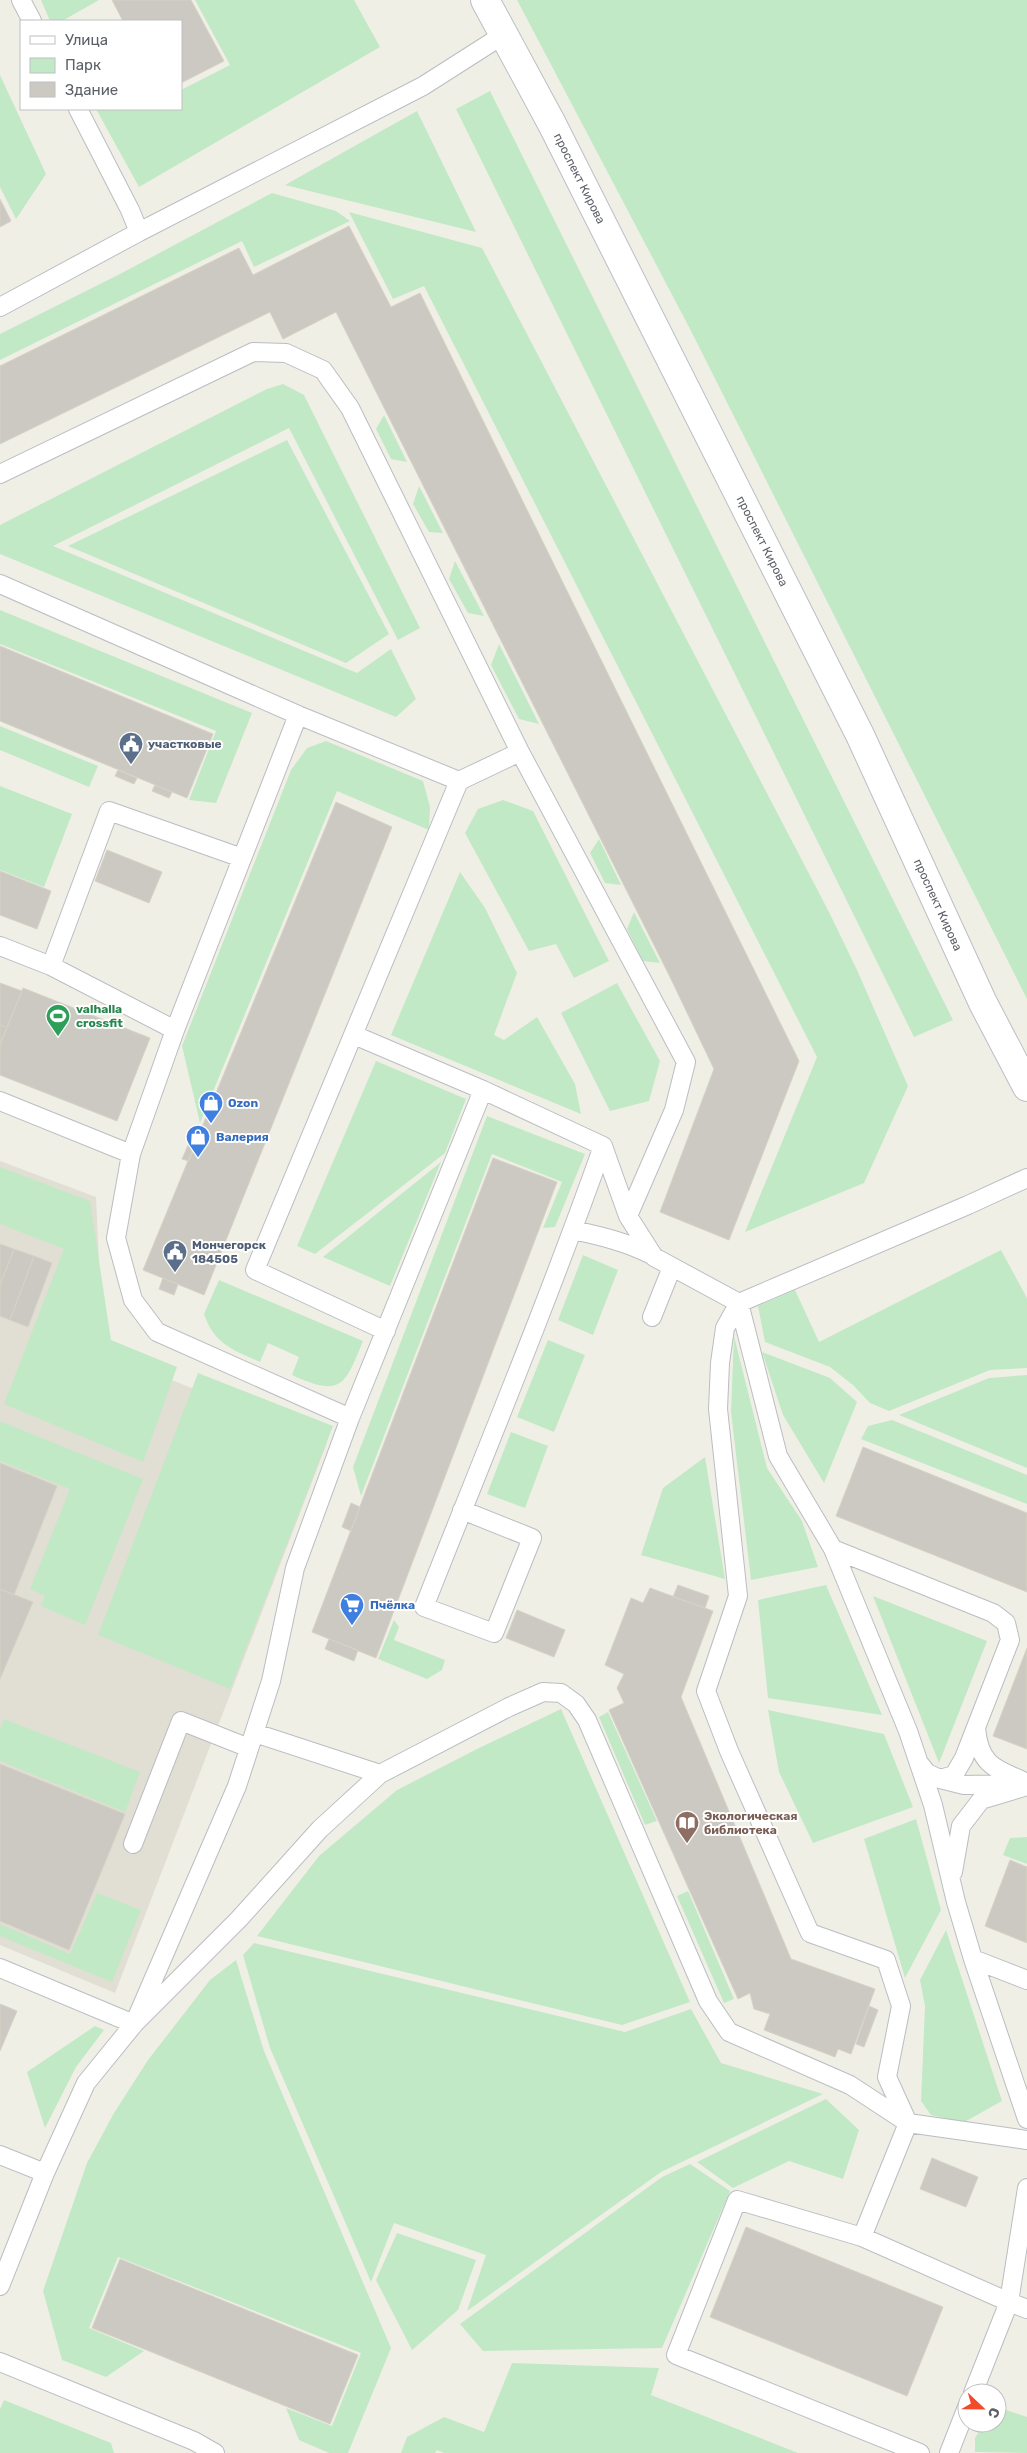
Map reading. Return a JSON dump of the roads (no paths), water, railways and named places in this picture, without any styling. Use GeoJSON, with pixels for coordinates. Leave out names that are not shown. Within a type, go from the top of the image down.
{"type":"FeatureCollection","features":[{"type":"Feature","properties":{"kind":"main road","name":"проспект Кирова"},"geometry":{"type":"LineString","coordinates":[[485,0],[560,142],[855,726],[984,1003],[1027,1087]]}},
{"type":"Feature","properties":{"kind":"lane"},"geometry":{"type":"LineString","coordinates":[[21,0],[31,20]]}},
{"type":"Feature","properties":{"kind":"lane"},"geometry":{"type":"LineString","coordinates":[[0,307],[139,232],[423,86],[503,35]]}},
{"type":"Feature","properties":{"kind":"lane"},"geometry":{"type":"LineString","coordinates":[[79,110],[130,210],[139,232]]}},
{"type":"Feature","properties":{"kind":"lane"},"geometry":{"type":"LineString","coordinates":[[0,474],[253,352],[286,353],[323,370],[350,408],[520,752],[686,1062],[674,1110],[628,1216]]}},
{"type":"Feature","properties":{"kind":"lane"},"geometry":{"type":"LineString","coordinates":[[0,584],[298,714],[459,781]]}},
{"type":"Feature","properties":{"kind":"lane"},"geometry":{"type":"LineString","coordinates":[[298,714],[175,1030],[131,1154],[116,1238],[133,1300],[157,1332],[350,1418]]}},
{"type":"Feature","properties":{"kind":"lane"},"geometry":{"type":"LineString","coordinates":[[386,1331],[255,1270],[459,781],[520,752]]}},
{"type":"Feature","properties":{"kind":"lane"},"geometry":{"type":"LineString","coordinates":[[51,966],[109,811],[242,858]]}},
{"type":"Feature","properties":{"kind":"lane"},"geometry":{"type":"LineString","coordinates":[[0,946],[51,966],[175,1030]]}},
{"type":"Feature","properties":{"kind":"lane"},"geometry":{"type":"LineString","coordinates":[[354,1035],[483,1090],[603,1146],[628,1216],[654,1257]]}},
{"type":"Feature","properties":{"kind":"lane"},"geometry":{"type":"LineString","coordinates":[[134,2024],[237,1786],[271,1681],[295,1568],[350,1418],[483,1090]]}},
{"type":"Feature","properties":{"kind":"lane"},"geometry":{"type":"LineString","coordinates":[[0,1102],[131,1154]]}},
{"type":"Feature","properties":{"kind":"lane"},"geometry":{"type":"LineString","coordinates":[[462,1510],[532,1538],[494,1633],[424,1607],[462,1510],[573,1230],[603,1146]]}},
{"type":"Feature","properties":{"kind":"lane"},"geometry":{"type":"LineString","coordinates":[[862,2237],[908,2123],[887,2077],[901,2006],[886,1960],[810,1933],[729,1751],[706,1691],[738,1596],[718,1409],[720,1363],[725,1328],[739,1302],[1027,1178]]}},
{"type":"Feature","properties":{"kind":"lane"},"geometry":{"type":"LineString","coordinates":[[573,1230],[606,1236],[632,1245],[739,1302],[778,1456],[833,1549],[918,1761],[933,1805],[973,1959],[1027,2119]]}},
{"type":"Feature","properties":{"kind":"lane"},"geometry":{"type":"LineString","coordinates":[[652,1317],[672,1267]]}},
{"type":"Feature","properties":{"kind":"lane"},"geometry":{"type":"LineString","coordinates":[[833,1549],[993,1613],[1006,1623],[1010,1640],[964,1758],[954,1775],[940,1779]]}},
{"type":"Feature","properties":{"kind":"lane"},"geometry":{"type":"LineString","coordinates":[[0,2286],[45,2173],[86,2083],[134,2024],[239,1919],[320,1829],[380,1774],[508,1707],[543,1692],[561,1693],[576,1704],[587,1720],[708,2000],[729,2032],[850,2085],[908,2123],[1027,2140]]}},
{"type":"Feature","properties":{"kind":"lane"},"geometry":{"type":"LineString","coordinates":[[133,1844],[181,1721],[380,1774]]}},
{"type":"Feature","properties":{"kind":"lane"},"geometry":{"type":"LineString","coordinates":[[976,1724],[977,1745],[986,1762],[1001,1772],[1027,1784]]}},
{"type":"Feature","properties":{"kind":"lane"},"geometry":{"type":"LineString","coordinates":[[918,1761],[927,1773],[940,1779],[964,1785],[1027,1784]]}},
{"type":"Feature","properties":{"kind":"lane"},"geometry":{"type":"LineString","coordinates":[[952,1880],[961,1826],[970,1812],[981,1800],[1027,1784]]}},
{"type":"Feature","properties":{"kind":"lane"},"geometry":{"type":"LineString","coordinates":[[973,1959],[1027,1980]]}},
{"type":"Feature","properties":{"kind":"lane"},"geometry":{"type":"LineString","coordinates":[[0,1968],[134,2024]]}},
{"type":"Feature","properties":{"kind":"lane"},"geometry":{"type":"LineString","coordinates":[[0,2155],[45,2173]]}},
{"type":"Feature","properties":{"kind":"lane"},"geometry":{"type":"LineString","coordinates":[[976,2383],[1009,2302],[1027,2188]]}},
{"type":"Feature","properties":{"kind":"lane"},"geometry":{"type":"LineString","coordinates":[[920,2453],[676,2355],[738,2200],[862,2237],[1027,2309]]}},
{"type":"Feature","properties":{"kind":"lane"},"geometry":{"type":"LineString","coordinates":[[0,2362],[191,2447],[215,2453]]}},
{"type":"Feature","properties":{"kind":"lane"},"geometry":{"type":"LineString","coordinates":[[949,2453],[957,2433]]}},
{"type":"Feature","properties":{"kind":"place","name":"участковые"},"geometry":{"type":"Point","coordinates":[131,765]}},
{"type":"Feature","properties":{"kind":"place","name":"valhalla crossfit"},"geometry":{"type":"Point","coordinates":[58,1037]}},
{"type":"Feature","properties":{"kind":"place","name":"Ozon"},"geometry":{"type":"Point","coordinates":[211,1124]}},
{"type":"Feature","properties":{"kind":"place","name":"Валерия"},"geometry":{"type":"Point","coordinates":[198,1158]}},
{"type":"Feature","properties":{"kind":"place","name":"Мончегорск 184505"},"geometry":{"type":"Point","coordinates":[175,1273]}},
{"type":"Feature","properties":{"kind":"place","name":"Пчёлка"},"geometry":{"type":"Point","coordinates":[352,1626]}},
{"type":"Feature","properties":{"kind":"place","name":"Экологическая библиотека"},"geometry":{"type":"Point","coordinates":[687,1844]}}]}
